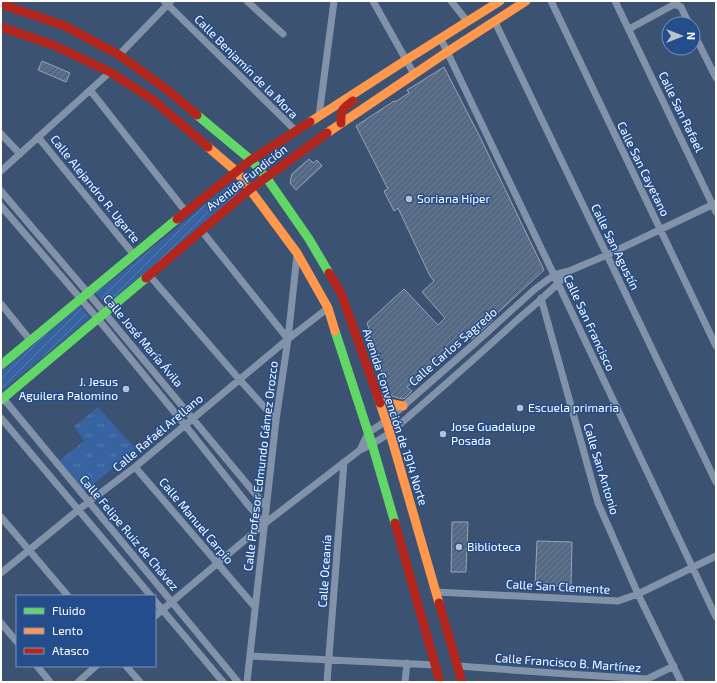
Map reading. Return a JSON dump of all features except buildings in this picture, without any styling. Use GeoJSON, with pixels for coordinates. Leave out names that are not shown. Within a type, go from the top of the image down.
{"type":"FeatureCollection","features":[{"type":"Feature","properties":{"kind":"main road","name":"Avenida Fundición"},"geometry":{"type":"LineString","coordinates":[[1,364],[251,160],[500,1]]}},
{"type":"Feature","properties":{"kind":"main road","name":"Avenida Fundición"},"geometry":{"type":"LineString","coordinates":[[2,399],[150,275],[250,188],[341,123],[526,1]]}},
{"type":"Feature","properties":{"kind":"main road","name":"Avenida Convención de 1914 Norte"},"geometry":{"type":"LineString","coordinates":[[1,4],[65,26],[120,55],[166,89],[251,160],[266,177],[309,239],[341,293],[386,421],[462,682]]}},
{"type":"Feature","properties":{"kind":"main road"},"geometry":{"type":"LineString","coordinates":[[1,27],[53,45],[110,72],[152,100],[237,172],[297,253],[328,308],[372,444],[440,682]]}},
{"type":"Feature","properties":{"kind":"main road"},"geometry":{"type":"LineString","coordinates":[[341,123],[340,114],[343,109],[357,99],[367,85]]}},
{"type":"Feature","properties":{"kind":"main road"},"geometry":{"type":"LineString","coordinates":[[378,398],[403,406]]}},
{"type":"Feature","properties":{"kind":"street"},"geometry":{"type":"LineString","coordinates":[[247,1],[283,34]]}},
{"type":"Feature","properties":{"kind":"street"},"geometry":{"type":"LineString","coordinates":[[373,1],[414,74]]}},
{"type":"Feature","properties":{"kind":"street"},"geometry":{"type":"LineString","coordinates":[[451,1],[467,21]]}},
{"type":"Feature","properties":{"kind":"street","name":"Calle San Cayetano"},"geometry":{"type":"LineString","coordinates":[[551,1],[716,346]]}},
{"type":"Feature","properties":{"kind":"street","name":"Calle San Rafael"},"geometry":{"type":"LineString","coordinates":[[615,1],[714,204],[716,212]]}},
{"type":"Feature","properties":{"kind":"street"},"geometry":{"type":"LineString","coordinates":[[120,55],[168,2]]}},
{"type":"Feature","properties":{"kind":"street","name":"Calle Benjamín de la Mora"},"geometry":{"type":"LineString","coordinates":[[168,2],[296,131]]}},
{"type":"Feature","properties":{"kind":"street"},"geometry":{"type":"LineString","coordinates":[[319,116],[332,2]]}},
{"type":"Feature","properties":{"kind":"street"},"geometry":{"type":"LineString","coordinates":[[628,29],[677,4],[681,7],[685,16]]}},
{"type":"Feature","properties":{"kind":"street","name":"Calle San Agustín"},"geometry":{"type":"LineString","coordinates":[[495,22],[716,482]]}},
{"type":"Feature","properties":{"kind":"street","name":"Calle San Francisco"},"geometry":{"type":"LineString","coordinates":[[441,39],[716,617]]}},
{"type":"Feature","properties":{"kind":"street"},"geometry":{"type":"LineString","coordinates":[[701,48],[716,78]]}},
{"type":"Feature","properties":{"kind":"street"},"geometry":{"type":"LineString","coordinates":[[1,170],[110,72]]}},
{"type":"Feature","properties":{"kind":"street"},"geometry":{"type":"LineString","coordinates":[[90,90],[186,212]]}},
{"type":"Feature","properties":{"kind":"street"},"geometry":{"type":"LineString","coordinates":[[1,134],[20,154]]}},
{"type":"Feature","properties":{"kind":"street","name":"Calle Alejandro R. Ugarte"},"geometry":{"type":"LineString","coordinates":[[38,137],[134,255]]}},
{"type":"Feature","properties":{"kind":"street","name":"Calle José María Ávila"},"geometry":{"type":"LineString","coordinates":[[1,191],[88,293],[101,316],[264,524]]}},
{"type":"Feature","properties":{"kind":"street","name":"Calle Carlos Sagredo"},"geometry":{"type":"LineString","coordinates":[[360,450],[368,433],[386,421],[535,289],[554,274],[569,271],[607,255],[714,204]]}},
{"type":"Feature","properties":{"kind":"street","name":"Calle José María Ávila"},"geometry":{"type":"LineString","coordinates":[[1,206],[80,299],[101,316],[192,419],[266,507]]}},
{"type":"Feature","properties":{"kind":"street"},"geometry":{"type":"LineString","coordinates":[[200,230],[288,339]]}},
{"type":"Feature","properties":{"kind":"street","name":"Calle Profesor Edmundo Gámez Orozco"},"geometry":{"type":"LineString","coordinates":[[247,682],[276,420],[288,339],[297,253]]}},
{"type":"Feature","properties":{"kind":"street","name":"Calle Carlos Sagredo"},"geometry":{"type":"LineString","coordinates":[[156,615],[264,524],[360,450],[390,433],[558,284],[569,271]]}},
{"type":"Feature","properties":{"kind":"street"},"geometry":{"type":"LineString","coordinates":[[150,275],[276,420]]}},
{"type":"Feature","properties":{"kind":"street","name":"Calle San Antonio"},"geometry":{"type":"LineString","coordinates":[[541,298],[598,503],[638,594],[681,682]]}},
{"type":"Feature","properties":{"kind":"street"},"geometry":{"type":"LineString","coordinates":[[1,304],[30,340]]}},
{"type":"Feature","properties":{"kind":"street","name":"Calle Rafaél Arellano"},"geometry":{"type":"LineString","coordinates":[[1,573],[78,510],[135,467],[239,379],[328,308]]}},
{"type":"Feature","properties":{"kind":"street"},"geometry":{"type":"LineString","coordinates":[[483,336],[490,345]]}},
{"type":"Feature","properties":{"kind":"street","name":"Calle Felipe Ruiz de Chávez"},"geometry":{"type":"LineString","coordinates":[[2,399],[238,682]]}},
{"type":"Feature","properties":{"kind":"street","name":"Calle Felipe Ruiz de Chávez"},"geometry":{"type":"LineString","coordinates":[[1,418],[150,595]]}},
{"type":"Feature","properties":{"kind":"street","name":"Calle Oceanía"},"geometry":{"type":"LineString","coordinates":[[327,682],[344,462]]}},
{"type":"Feature","properties":{"kind":"street","name":"Calle Manuel Carpio"},"geometry":{"type":"LineString","coordinates":[[135,467],[255,607]]}},
{"type":"Feature","properties":{"kind":"street"},"geometry":{"type":"LineString","coordinates":[[1,517],[67,595]]}},
{"type":"Feature","properties":{"kind":"street","name":"Calle San Clemente"},"geometry":{"type":"LineString","coordinates":[[436,592],[618,601],[638,594],[716,556]]}},
{"type":"Feature","properties":{"kind":"street","name":"Calle Felipe Ruiz de Chávez"},"geometry":{"type":"LineString","coordinates":[[156,602],[223,682]]}},
{"type":"Feature","properties":{"kind":"street"},"geometry":{"type":"LineString","coordinates":[[1,623],[16,641]]}},
{"type":"Feature","properties":{"kind":"street"},"geometry":{"type":"LineString","coordinates":[[250,656],[435,665]]}},
{"type":"Feature","properties":{"kind":"street"},"geometry":{"type":"LineString","coordinates":[[405,682],[407,664]]}},
{"type":"Feature","properties":{"kind":"street","name":"Calle Francisco B. Martínez"},"geometry":{"type":"LineString","coordinates":[[458,666],[567,678],[647,679],[674,666]]}},
{"type":"Feature","properties":{"kind":"street"},"geometry":{"type":"LineString","coordinates":[[38,667],[50,682]]}},
{"type":"Feature","properties":{"kind":"street"},"geometry":{"type":"LineString","coordinates":[[78,682],[95,667]]}},
{"type":"Feature","properties":{"kind":"street"},"geometry":{"type":"LineString","coordinates":[[127,667],[140,682]]}},
{"type":"Feature","properties":{"kind":"green space"},"geometry":{"type":"Polygon","coordinates":[[[233,182],[242,194],[107,306],[96,293],[233,182]]]}},
{"type":"Feature","properties":{"kind":"green space"},"geometry":{"type":"Polygon","coordinates":[[[80,305],[90,318],[1,392],[1,372],[80,305]]]}},
{"type":"Feature","properties":{"kind":"green space"},"geometry":{"type":"Polygon","coordinates":[[[98,407],[136,449],[84,492],[59,461],[84,441],[74,426],[98,407]]]}},
{"type":"Feature","properties":{"kind":"traffic: fast"},"geometry":{"type":"LineString","coordinates":[[197,115],[251,160],[266,177],[309,239],[329,273]]}},
{"type":"Feature","properties":{"kind":"traffic: fast"},"geometry":{"type":"LineString","coordinates":[[1,365],[177,219]]}},
{"type":"Feature","properties":{"kind":"traffic: fast"},"geometry":{"type":"LineString","coordinates":[[1,400],[146,278]]}},
{"type":"Feature","properties":{"kind":"traffic: fast"},"geometry":{"type":"LineString","coordinates":[[335,331],[372,444],[395,523]]}},
{"type":"Feature","properties":{"kind":"traffic: slow"},"geometry":{"type":"LineString","coordinates":[[310,122],[500,1]]}},
{"type":"Feature","properties":{"kind":"traffic: slow"},"geometry":{"type":"LineString","coordinates":[[327,133],[526,1]]}},
{"type":"Feature","properties":{"kind":"traffic: slow"},"geometry":{"type":"LineString","coordinates":[[208,147],[237,172],[297,253],[328,308],[335,331]]}},
{"type":"Feature","properties":{"kind":"traffic: slow"},"geometry":{"type":"LineString","coordinates":[[378,398],[403,406]]}},
{"type":"Feature","properties":{"kind":"traffic: slow"},"geometry":{"type":"LineString","coordinates":[[380,403],[439,603]]}},
{"type":"Feature","properties":{"kind":"traffic: jam"},"geometry":{"type":"LineString","coordinates":[[1,4],[65,26],[119,55],[166,89],[197,115]]}},
{"type":"Feature","properties":{"kind":"traffic: jam"},"geometry":{"type":"LineString","coordinates":[[1,27],[53,45],[110,72],[152,99],[208,147]]}},
{"type":"Feature","properties":{"kind":"traffic: jam"},"geometry":{"type":"LineString","coordinates":[[341,123],[341,115],[343,110],[353,101]]}},
{"type":"Feature","properties":{"kind":"traffic: jam"},"geometry":{"type":"LineString","coordinates":[[177,219],[251,160],[310,122]]}},
{"type":"Feature","properties":{"kind":"traffic: jam"},"geometry":{"type":"LineString","coordinates":[[146,278],[250,189],[327,133]]}},
{"type":"Feature","properties":{"kind":"traffic: jam"},"geometry":{"type":"LineString","coordinates":[[329,273],[341,293],[380,403]]}},
{"type":"Feature","properties":{"kind":"traffic: jam"},"geometry":{"type":"LineString","coordinates":[[395,523],[440,682]]}},
{"type":"Feature","properties":{"kind":"traffic: jam"},"geometry":{"type":"LineString","coordinates":[[439,603],[462,682]]}},
{"type":"Feature","properties":{"kind":"place","name":"Soriana Híper"},"geometry":{"type":"Point","coordinates":[409,199]}},
{"type":"Feature","properties":{"kind":"place","name":"J. Jesus Aguilera Palomino"},"geometry":{"type":"Point","coordinates":[126,389]}},
{"type":"Feature","properties":{"kind":"place","name":"Escuela primaria"},"geometry":{"type":"Point","coordinates":[520,408]}},
{"type":"Feature","properties":{"kind":"place","name":"Jose Guadalupe Posada"},"geometry":{"type":"Point","coordinates":[443,434]}},
{"type":"Feature","properties":{"kind":"place","name":"Biblioteca"},"geometry":{"type":"Point","coordinates":[459,547]}}]}
